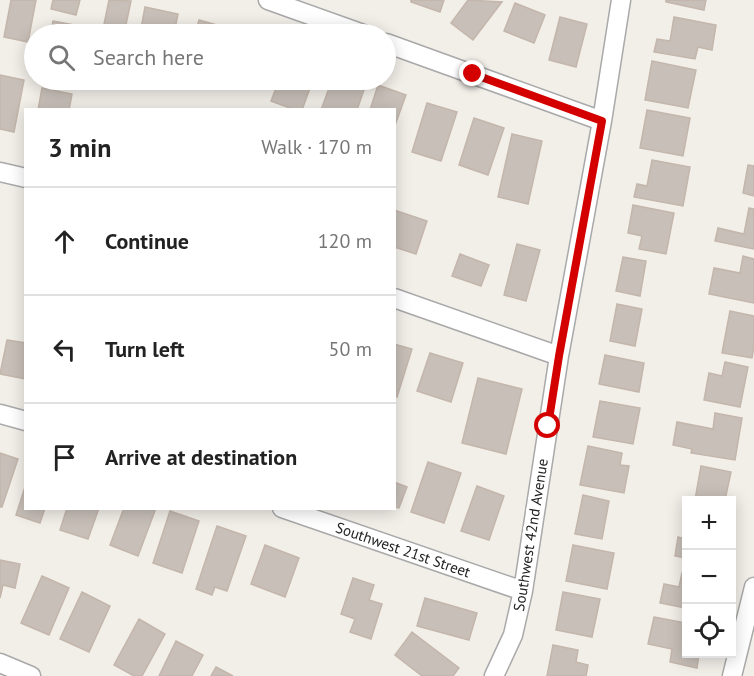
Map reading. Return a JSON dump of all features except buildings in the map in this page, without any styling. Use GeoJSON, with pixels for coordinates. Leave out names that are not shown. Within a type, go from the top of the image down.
{"type":"FeatureCollection","features":[{"type":"Feature","properties":{"kind":"street"},"geometry":{"type":"LineString","coordinates":[[268,0],[335,24]]}},
{"type":"Feature","properties":{"kind":"street","name":"Southwest 42nd Avenue"},"geometry":{"type":"LineString","coordinates":[[494,676],[513,635],[523,591],[559,356],[602,121],[621,0]]}},
{"type":"Feature","properties":{"kind":"street"},"geometry":{"type":"LineString","coordinates":[[396,47],[602,121]]}},
{"type":"Feature","properties":{"kind":"street"},"geometry":{"type":"LineString","coordinates":[[0,172],[24,178]]}},
{"type":"Feature","properties":{"kind":"street"},"geometry":{"type":"LineString","coordinates":[[396,299],[559,356]]}},
{"type":"Feature","properties":{"kind":"street"},"geometry":{"type":"LineString","coordinates":[[0,414],[24,420]]}},
{"type":"Feature","properties":{"kind":"street","name":"Southwest 21st Street"},"geometry":{"type":"LineString","coordinates":[[288,510],[523,591]]}},
{"type":"Feature","properties":{"kind":"street"},"geometry":{"type":"LineString","coordinates":[[732,676],[754,587]]}},
{"type":"Feature","properties":{"kind":"street"},"geometry":{"type":"LineString","coordinates":[[0,663],[31,676]]}},
{"type":"Feature","properties":{"kind":"route"},"geometry":{"type":"LineString","coordinates":[[473,74],[602,121],[548,426]]}}]}
